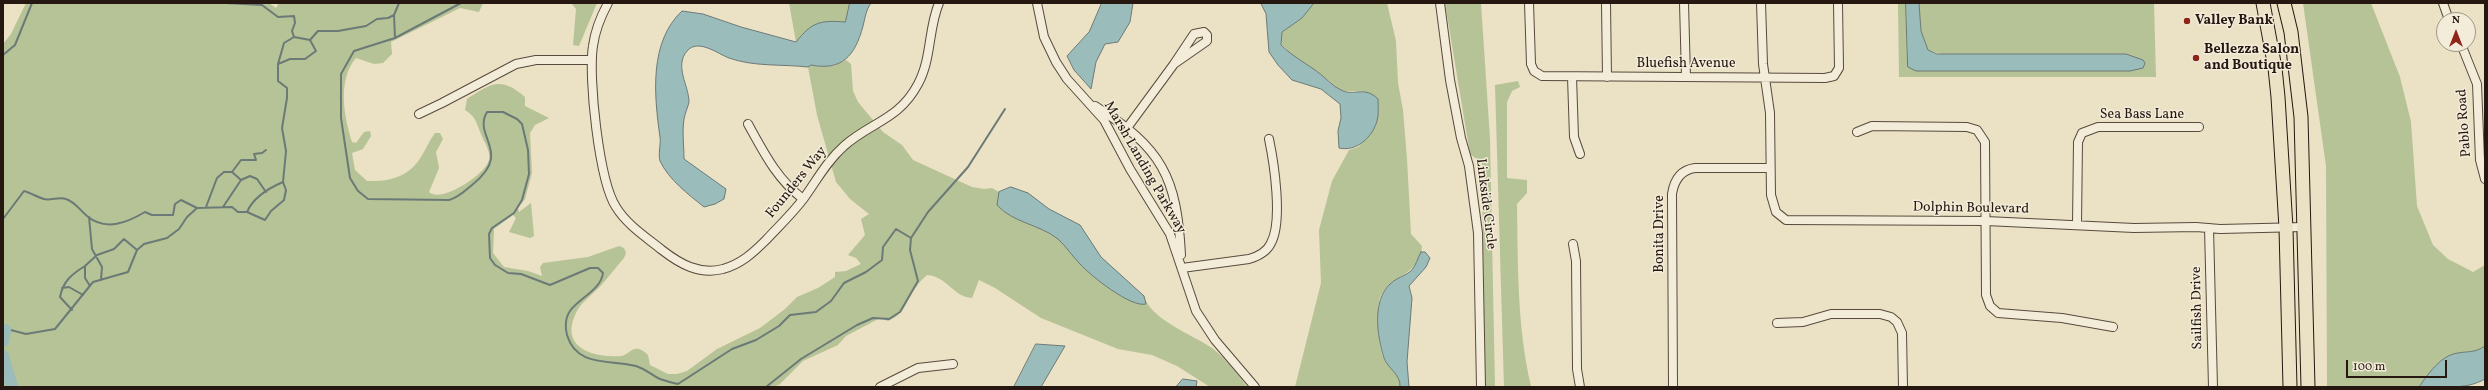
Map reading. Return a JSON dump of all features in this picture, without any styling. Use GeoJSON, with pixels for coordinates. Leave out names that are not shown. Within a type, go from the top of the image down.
{"type":"FeatureCollection","features":[{"type":"Feature","properties":{"kind":"main road"},"geometry":{"type":"LineString","coordinates":[[2263,3],[2276,75],[2286,228],[2290,387]]}},
{"type":"Feature","properties":{"kind":"main road"},"geometry":{"type":"LineString","coordinates":[[2284,3],[2291,32],[2301,117],[2308,387]]}},
{"type":"Feature","properties":{"kind":"street","name":"Founders Way"},"geometry":{"type":"LineString","coordinates":[[608,3],[595,34],[591,60],[603,172],[610,196],[620,214],[630,224],[675,260],[703,270],[722,269],[732,266],[752,253],[803,199],[836,154],[855,137],[893,115],[911,95],[928,60],[933,20],[939,3]]}},
{"type":"Feature","properties":{"kind":"street","name":"Marsh Landing Parkway"},"geometry":{"type":"LineString","coordinates":[[1037,3],[1039,20],[1051,53],[1067,79],[1091,103],[1104,120],[1134,175],[1162,218],[1172,239],[1189,295],[1204,325],[1255,387]]}},
{"type":"Feature","properties":{"kind":"street","name":"Linkside Circle"},"geometry":{"type":"LineString","coordinates":[[1440,3],[1450,80],[1461,138],[1469,166],[1478,233],[1481,387]]}},
{"type":"Feature","properties":{"kind":"street","name":"Bluefish Avenue"},"geometry":{"type":"LineString","coordinates":[[1529,3],[1531,64],[1537,74],[1547,77],[1825,78],[1834,76],[1839,68],[1838,3]]}},
{"type":"Feature","properties":{"kind":"street"},"geometry":{"type":"LineString","coordinates":[[1606,3],[1608,77]]}},
{"type":"Feature","properties":{"kind":"street"},"geometry":{"type":"LineString","coordinates":[[1684,3],[1686,77]]}},
{"type":"Feature","properties":{"kind":"street","name":"Dolphin Boulevard"},"geometry":{"type":"LineString","coordinates":[[1761,3],[1765,77],[1770,113],[1771,195],[1774,208],[1782,218],[1793,222],[1986,221],[2077,224],[2134,228],[2304,227]]}},
{"type":"Feature","properties":{"kind":"street","name":"Pablo Road"},"geometry":{"type":"LineString","coordinates":[[2464,52],[2477,84],[2480,160],[2485,179]]}},
{"type":"Feature","properties":{"kind":"street"},"geometry":{"type":"LineString","coordinates":[[418,114],[442,104],[516,64],[536,60],[591,60]]}},
{"type":"Feature","properties":{"kind":"street"},"geometry":{"type":"LineString","coordinates":[[1127,128],[1174,64]]}},
{"type":"Feature","properties":{"kind":"street"},"geometry":{"type":"LineString","coordinates":[[1572,77],[1574,137],[1580,154]]}},
{"type":"Feature","properties":{"kind":"street","name":"Marsh Landing Parkway"},"geometry":{"type":"LineString","coordinates":[[1091,103],[1127,128],[1156,157],[1170,183],[1178,211],[1182,268]]}},
{"type":"Feature","properties":{"kind":"street"},"geometry":{"type":"LineString","coordinates":[[748,124],[773,169],[783,182],[803,199]]}},
{"type":"Feature","properties":{"kind":"street"},"geometry":{"type":"LineString","coordinates":[[1857,132],[1872,126],[1967,127],[1977,130],[1985,142],[1986,295],[1993,310],[2002,314],[2062,318],[2113,327]]}},
{"type":"Feature","properties":{"kind":"street","name":"Sea Bass Lane"},"geometry":{"type":"LineString","coordinates":[[2077,224],[2078,142],[2082,133],[2098,127],[2199,127]]}},
{"type":"Feature","properties":{"kind":"street"},"geometry":{"type":"LineString","coordinates":[[1182,268],[1250,259],[1258,256],[1268,249],[1275,228],[1276,177],[1269,139]]}},
{"type":"Feature","properties":{"kind":"street","name":"Bonita Drive"},"geometry":{"type":"LineString","coordinates":[[1673,387],[1672,194],[1676,180],[1684,172],[1695,168],[1770,168]]}},
{"type":"Feature","properties":{"kind":"street","name":"Sailfish Drive"},"geometry":{"type":"LineString","coordinates":[[2209,228],[2213,387]]}},
{"type":"Feature","properties":{"kind":"street"},"geometry":{"type":"LineString","coordinates":[[1573,244],[1576,261],[1577,369],[1580,387]]}},
{"type":"Feature","properties":{"kind":"street"},"geometry":{"type":"LineString","coordinates":[[1777,323],[1803,322],[1832,314],[1880,314],[1891,317],[1897,322],[1902,333],[1903,387]]}},
{"type":"Feature","properties":{"kind":"street"},"geometry":{"type":"LineString","coordinates":[[880,387],[918,368],[953,364]]}},
{"type":"Feature","properties":{"kind":"green space"},"geometry":{"type":"Polygon","coordinates":[[[26,3],[269,3],[276,8],[279,3],[483,3],[479,12],[460,8],[391,42],[392,54],[383,63],[374,64],[356,58],[346,77],[344,88],[347,121],[352,142],[356,143],[364,132],[370,131],[371,136],[363,149],[352,153],[355,170],[367,181],[398,177],[416,164],[435,133],[440,133],[443,139],[436,152],[439,168],[429,192],[435,195],[452,191],[462,186],[480,173],[489,160],[488,150],[477,123],[465,110],[467,99],[483,89],[496,84],[509,86],[517,90],[525,97],[525,106],[549,118],[535,125],[530,133],[532,173],[525,199],[518,208],[519,212],[531,203],[534,236],[530,238],[509,232],[516,218],[513,215],[494,229],[493,253],[504,267],[528,271],[542,276],[540,267],[543,263],[588,257],[619,246],[624,248],[626,253],[624,258],[601,286],[583,303],[577,311],[572,323],[572,334],[575,342],[581,348],[599,355],[621,356],[633,350],[639,349],[648,355],[650,365],[668,374],[677,374],[687,371],[717,349],[760,328],[785,309],[797,297],[818,288],[835,277],[835,272],[846,271],[861,264],[856,258],[848,255],[865,235],[861,219],[869,214],[850,199],[836,182],[817,115],[808,67],[810,65],[833,66],[846,60],[851,64],[853,91],[858,102],[883,132],[902,145],[913,160],[972,187],[984,189],[992,188],[999,192],[1011,187],[1028,193],[1049,209],[1080,225],[1101,257],[1144,296],[1154,312],[1173,326],[1212,348],[1231,366],[1247,387],[1210,387],[1177,366],[1152,355],[1118,349],[1041,318],[995,288],[979,280],[972,298],[965,297],[940,279],[927,275],[917,286],[897,316],[888,321],[880,318],[846,336],[838,345],[803,361],[779,385],[770,387],[3,387],[3,44],[11,34],[26,3]]]}},
{"type":"Feature","properties":{"kind":"green space"},"geometry":{"type":"Polygon","coordinates":[[[571,3],[597,3],[579,46],[573,45],[576,9],[571,3]]]}},
{"type":"Feature","properties":{"kind":"green space"},"geometry":{"type":"Polygon","coordinates":[[[789,3],[850,3],[845,22],[832,22],[818,26],[800,37],[796,42],[789,3]]]}},
{"type":"Feature","properties":{"kind":"green space"},"geometry":{"type":"Polygon","coordinates":[[[1314,3],[1387,3],[1396,41],[1398,83],[1403,110],[1407,159],[1411,234],[1422,246],[1420,256],[1416,264],[1384,290],[1379,304],[1378,330],[1381,349],[1385,361],[1399,379],[1400,387],[1295,387],[1321,283],[1319,230],[1332,181],[1349,150],[1358,147],[1367,138],[1377,122],[1363,91],[1341,91],[1318,72],[1296,59],[1282,45],[1282,32],[1302,18],[1314,3]]]}},
{"type":"Feature","properties":{"kind":"green space"},"geometry":{"type":"Polygon","coordinates":[[[1445,3],[1481,3],[1490,139],[1495,387],[1485,387],[1482,163],[1470,154],[1445,3]]]}},
{"type":"Feature","properties":{"kind":"green space"},"geometry":{"type":"Polygon","coordinates":[[[1898,3],[1906,3],[1908,67],[1948,56],[1928,50],[1921,31],[1919,3],[2154,3],[2156,77],[1899,77],[1898,3]]]}},
{"type":"Feature","properties":{"kind":"green space"},"geometry":{"type":"Polygon","coordinates":[[[2303,3],[2371,3],[2400,77],[2411,122],[2417,206],[2433,245],[2448,259],[2473,272],[2485,265],[2485,346],[2481,349],[2462,352],[2448,358],[2431,372],[2419,387],[2327,387],[2326,166],[2303,3]]]}},
{"type":"Feature","properties":{"kind":"green space"},"geometry":{"type":"Polygon","coordinates":[[[1518,81],[1520,87],[1512,91],[1507,102],[1507,178],[1527,180],[1527,193],[1517,204],[1519,296],[1523,341],[1531,386],[1555,387],[1504,387],[1495,85],[1518,81]]]}},
{"type":"Feature","properties":{"kind":"water"},"geometry":{"type":"Polygon","coordinates":[[[850,3],[871,3],[856,46],[846,59],[831,66],[811,65],[808,67],[748,63],[729,58],[702,46],[692,47],[687,51],[683,57],[682,63],[683,76],[689,102],[683,124],[684,159],[726,189],[724,199],[715,204],[704,207],[685,192],[668,174],[659,158],[660,140],[656,104],[656,70],[659,53],[671,24],[682,11],[703,14],[741,27],[796,42],[812,26],[829,21],[845,22],[850,3]]]}},
{"type":"Feature","properties":{"kind":"water"},"geometry":{"type":"Polygon","coordinates":[[[1102,3],[1133,3],[1130,22],[1118,42],[1105,44],[1096,62],[1091,89],[1074,70],[1067,56],[1089,32],[1102,3]]]}},
{"type":"Feature","properties":{"kind":"water"},"geometry":{"type":"Polygon","coordinates":[[[1261,3],[1314,3],[1302,18],[1282,32],[1281,45],[1338,88],[1346,92],[1368,93],[1378,99],[1378,113],[1375,127],[1367,138],[1357,146],[1345,149],[1339,148],[1338,131],[1341,118],[1340,104],[1321,89],[1292,80],[1278,65],[1269,52],[1266,14],[1261,3]]]}},
{"type":"Feature","properties":{"kind":"water"},"geometry":{"type":"Polygon","coordinates":[[[1906,3],[1919,3],[1921,31],[1928,50],[1937,54],[2126,54],[2143,60],[2145,63],[2143,68],[2130,71],[1916,71],[1908,67],[1906,3]]]}},
{"type":"Feature","properties":{"kind":"water"},"geometry":{"type":"Polygon","coordinates":[[[1011,187],[1028,193],[1049,209],[1080,225],[1101,257],[1144,296],[1146,304],[1139,304],[1121,296],[1085,269],[1058,239],[1051,234],[1018,220],[1003,211],[997,205],[999,192],[1011,187]]]}},
{"type":"Feature","properties":{"kind":"water"},"geometry":{"type":"Polygon","coordinates":[[[1421,252],[1425,252],[1430,258],[1426,267],[1409,286],[1412,298],[1407,362],[1409,387],[1400,387],[1398,378],[1384,358],[1379,340],[1378,309],[1384,291],[1392,282],[1411,271],[1421,252]]]}},
{"type":"Feature","properties":{"kind":"water"},"geometry":{"type":"Polygon","coordinates":[[[1036,344],[1065,346],[1041,387],[1014,387],[1036,344]]]}},
{"type":"Feature","properties":{"kind":"water"},"geometry":{"type":"Polygon","coordinates":[[[2485,346],[2485,379],[2478,383],[2462,386],[2419,387],[2426,376],[2446,357],[2458,353],[2475,351],[2485,346]]]}},
{"type":"Feature","properties":{"kind":"water"},"geometry":{"type":"Polygon","coordinates":[[[1183,379],[1197,381],[1196,387],[1176,387],[1183,379]]]}},
{"type":"Feature","properties":{"kind":"waterway"},"geometry":{"type":"LineString","coordinates":[[3,55],[15,45],[32,3]]}},
{"type":"Feature","properties":{"kind":"waterway"},"geometry":{"type":"LineString","coordinates":[[58,3],[67,3]]}},
{"type":"Feature","properties":{"kind":"waterway"},"geometry":{"type":"LineString","coordinates":[[226,3],[262,5],[278,17],[294,16],[295,23],[292,31],[294,37]]}},
{"type":"Feature","properties":{"kind":"waterway"},"geometry":{"type":"LineString","coordinates":[[3,328],[26,334],[55,329],[93,282],[128,272],[137,250],[144,244],[167,238],[179,229],[187,217],[197,208],[232,207],[238,212],[247,212],[265,220],[271,211],[284,200],[286,190],[283,182],[286,151],[282,128],[287,98],[287,88],[278,81],[278,64],[290,59],[305,59],[316,51],[310,40],[318,31],[338,31],[366,26],[377,19],[388,18],[394,15],[399,3]]}},
{"type":"Feature","properties":{"kind":"waterway"},"geometry":{"type":"LineString","coordinates":[[461,3],[395,38],[354,51],[341,74],[341,118],[350,178],[358,191],[368,199],[449,200],[455,198],[472,185],[484,173],[490,163],[490,146],[484,129],[484,121],[487,112],[503,112],[517,119],[522,124],[528,150],[529,174],[522,200],[514,213],[492,228],[489,234],[490,258],[495,265],[508,273],[521,274],[550,285],[590,268],[598,268],[603,273],[598,284],[574,306],[568,314],[566,320],[567,335],[572,346],[578,353],[596,360],[636,366],[660,379],[678,384],[732,349],[756,340],[779,326],[790,315],[816,312],[831,301],[844,283],[866,272],[882,260],[883,247],[896,229],[911,238]]}},
{"type":"Feature","properties":{"kind":"waterway"},"geometry":{"type":"LineString","coordinates":[[394,15],[395,38]]}},
{"type":"Feature","properties":{"kind":"waterway"},"geometry":{"type":"LineString","coordinates":[[278,64],[284,43],[294,37],[310,40]]}},
{"type":"Feature","properties":{"kind":"waterway"},"geometry":{"type":"LineString","coordinates":[[766,387],[801,359],[857,325],[873,318],[889,319],[900,312],[918,281],[910,250],[911,238],[928,212],[968,167],[1005,109]]}},
{"type":"Feature","properties":{"kind":"waterway"},"geometry":{"type":"LineString","coordinates":[[232,172],[241,160],[256,160],[254,154],[262,153],[266,150]]}},
{"type":"Feature","properties":{"kind":"waterway"},"geometry":{"type":"LineString","coordinates":[[206,207],[217,178],[224,172],[232,172],[241,180]]}},
{"type":"Feature","properties":{"kind":"waterway"},"geometry":{"type":"LineString","coordinates":[[223,207],[241,180],[250,176],[257,179],[266,192]]}},
{"type":"Feature","properties":{"kind":"waterway"},"geometry":{"type":"LineString","coordinates":[[247,212],[257,198],[272,187],[283,182]]}},
{"type":"Feature","properties":{"kind":"waterway"},"geometry":{"type":"LineString","coordinates":[[3,219],[24,191],[44,199],[61,198],[69,200],[87,216],[102,224],[117,224],[145,212],[152,215],[173,215],[175,204],[181,200],[197,208]]}},
{"type":"Feature","properties":{"kind":"waterway"},"geometry":{"type":"LineString","coordinates":[[89,217],[92,249],[102,267],[101,280]]}},
{"type":"Feature","properties":{"kind":"waterway"},"geometry":{"type":"LineString","coordinates":[[90,286],[85,278],[85,266],[97,255],[114,249],[124,239],[137,250]]}},
{"type":"Feature","properties":{"kind":"waterway"},"geometry":{"type":"LineString","coordinates":[[72,310],[60,297],[61,291],[69,278],[85,266]]}},
{"type":"Feature","properties":{"kind":"waterway"},"geometry":{"type":"LineString","coordinates":[[62,288],[69,287],[83,295]]}},
{"type":"Feature","properties":{"kind":"waterway"},"geometry":{"type":"LineString","coordinates":[[3,341],[5,330]]}},
{"type":"Feature","properties":{"kind":"waterway"},"geometry":{"type":"LineString","coordinates":[[3,356],[12,387]]}},
{"type":"Feature","properties":{"kind":"place","name":"Valley Bank"},"geometry":{"type":"Point","coordinates":[2187,21]}},
{"type":"Feature","properties":{"kind":"place","name":"Bellezza Salon and Boutique"},"geometry":{"type":"Point","coordinates":[2196,58]}}]}
